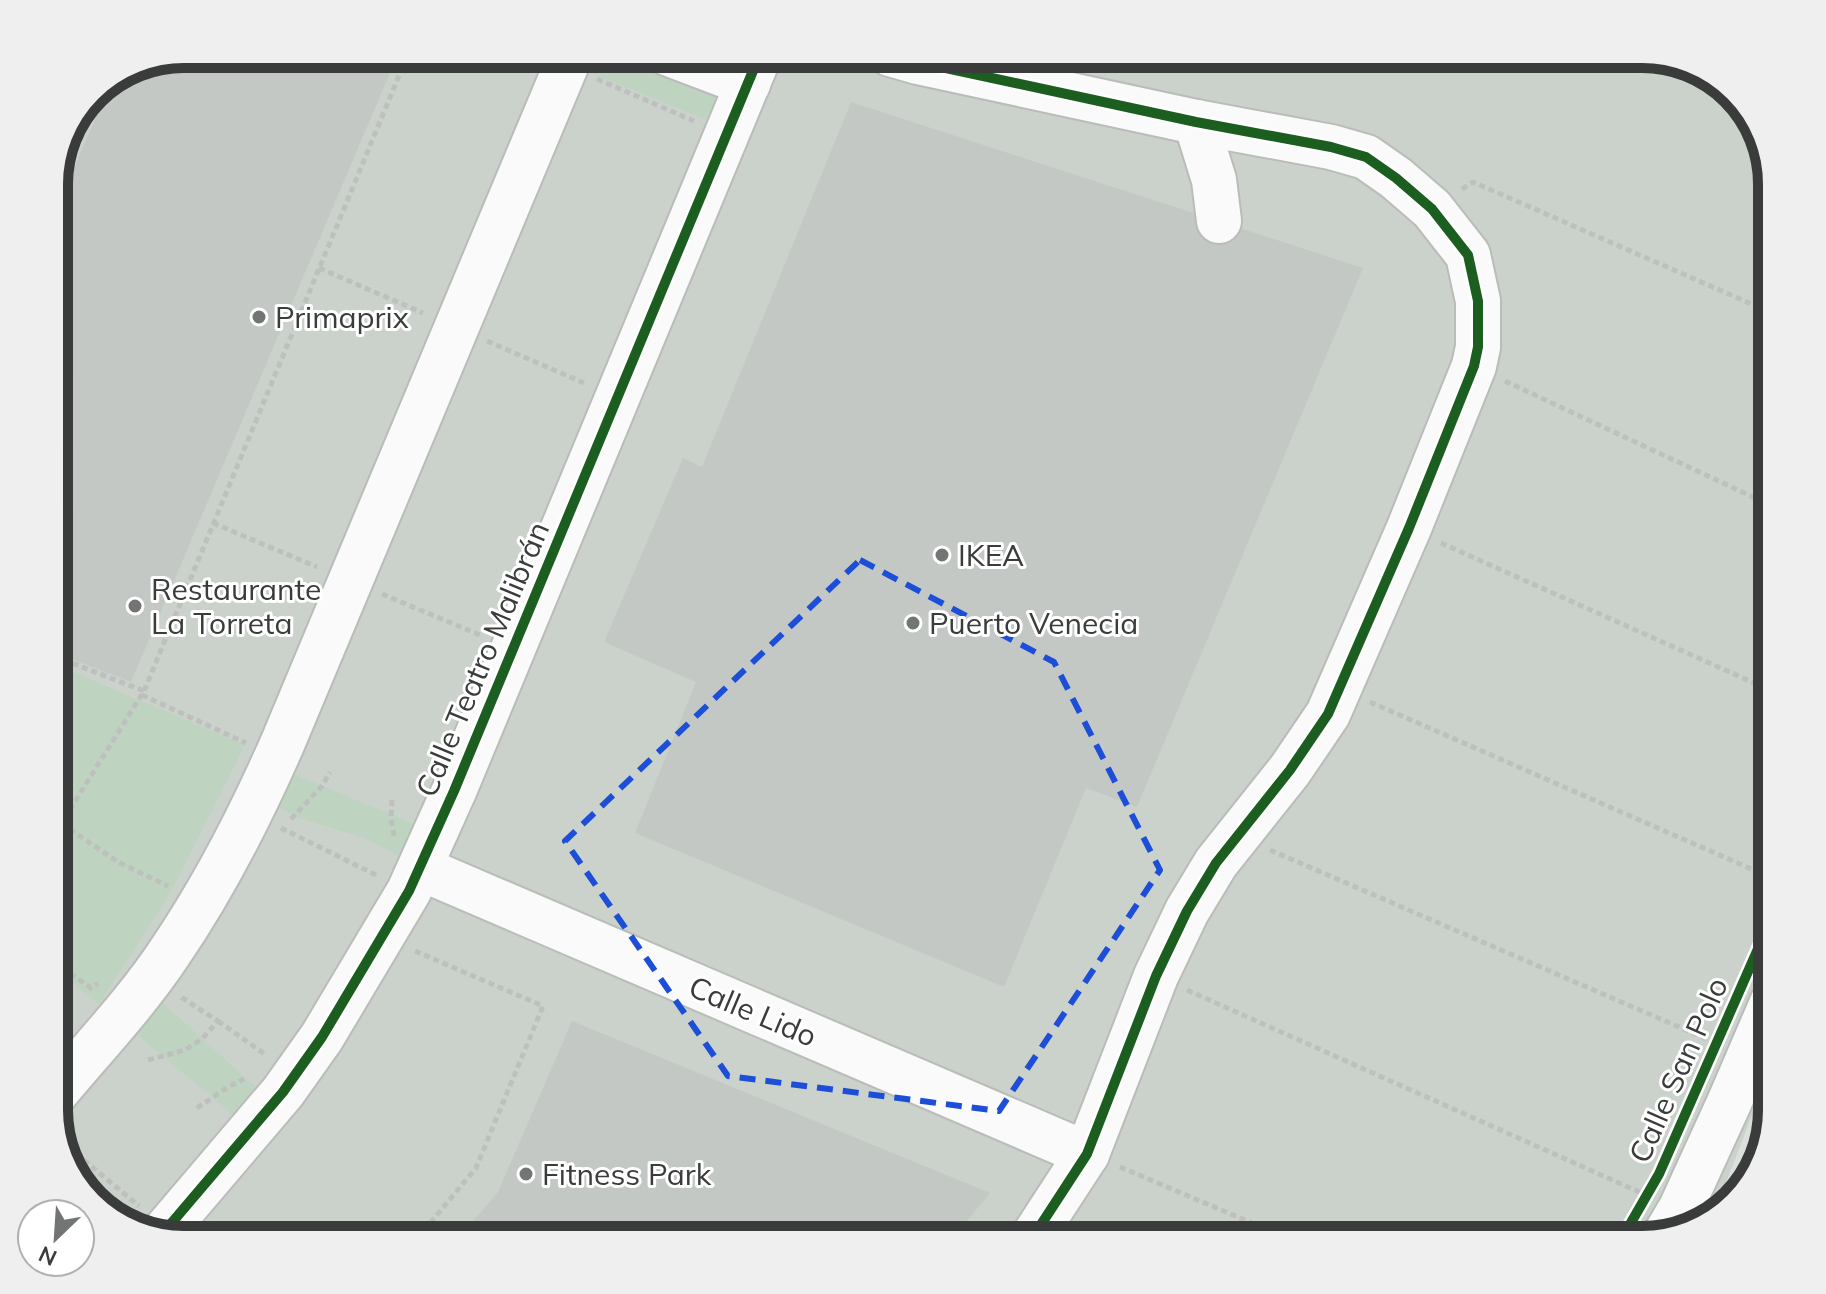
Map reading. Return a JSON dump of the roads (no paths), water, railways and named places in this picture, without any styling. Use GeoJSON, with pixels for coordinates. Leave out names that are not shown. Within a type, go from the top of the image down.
{"type":"FeatureCollection","features":[{"type":"Feature","properties":{"kind":"street"},"geometry":{"type":"LineString","coordinates":[[68,1078],[151,977],[199,907],[267,822],[283,742],[566,68]]}},
{"type":"Feature","properties":{"kind":"street"},"geometry":{"type":"LineString","coordinates":[[946,68],[1196,122],[1331,147],[1366,157],[1432,209],[1468,255],[1478,301],[1478,347],[1474,366],[1409,528],[1328,714],[1290,770],[1216,863],[1187,911],[1156,976],[1087,1154],[1040,1226]]}},
{"type":"Feature","properties":{"kind":"street","name":"Calle Teatro Malibrán"},"geometry":{"type":"LineString","coordinates":[[170,1225],[293,1079],[322,1037],[414,879],[454,791],[754,69]]}},
{"type":"Feature","properties":{"kind":"street"},"geometry":{"type":"LineString","coordinates":[[1196,122],[1214,180],[1219,221]]}},
{"type":"Feature","properties":{"kind":"street","name":"Calle Lido"},"geometry":{"type":"LineString","coordinates":[[414,879],[1087,1154]]}},
{"type":"Feature","properties":{"kind":"street","name":"Calle San Polo"},"geometry":{"type":"LineString","coordinates":[[1652,1221],[1681,1208],[1758,1036]]}},
{"type":"Feature","properties":{"kind":"place","name":"Primaprix"},"geometry":{"type":"Point","coordinates":[259,317]}},
{"type":"Feature","properties":{"kind":"place","name":"IKEA"},"geometry":{"type":"Point","coordinates":[942,555]}},
{"type":"Feature","properties":{"kind":"place","name":"Restaurante La Torreta"},"geometry":{"type":"Point","coordinates":[135,606]}},
{"type":"Feature","properties":{"kind":"place","name":"Puerto Venecia"},"geometry":{"type":"Point","coordinates":[913,623]}},
{"type":"Feature","properties":{"kind":"place","name":"Fitness Park"},"geometry":{"type":"Point","coordinates":[526,1174]}}]}
